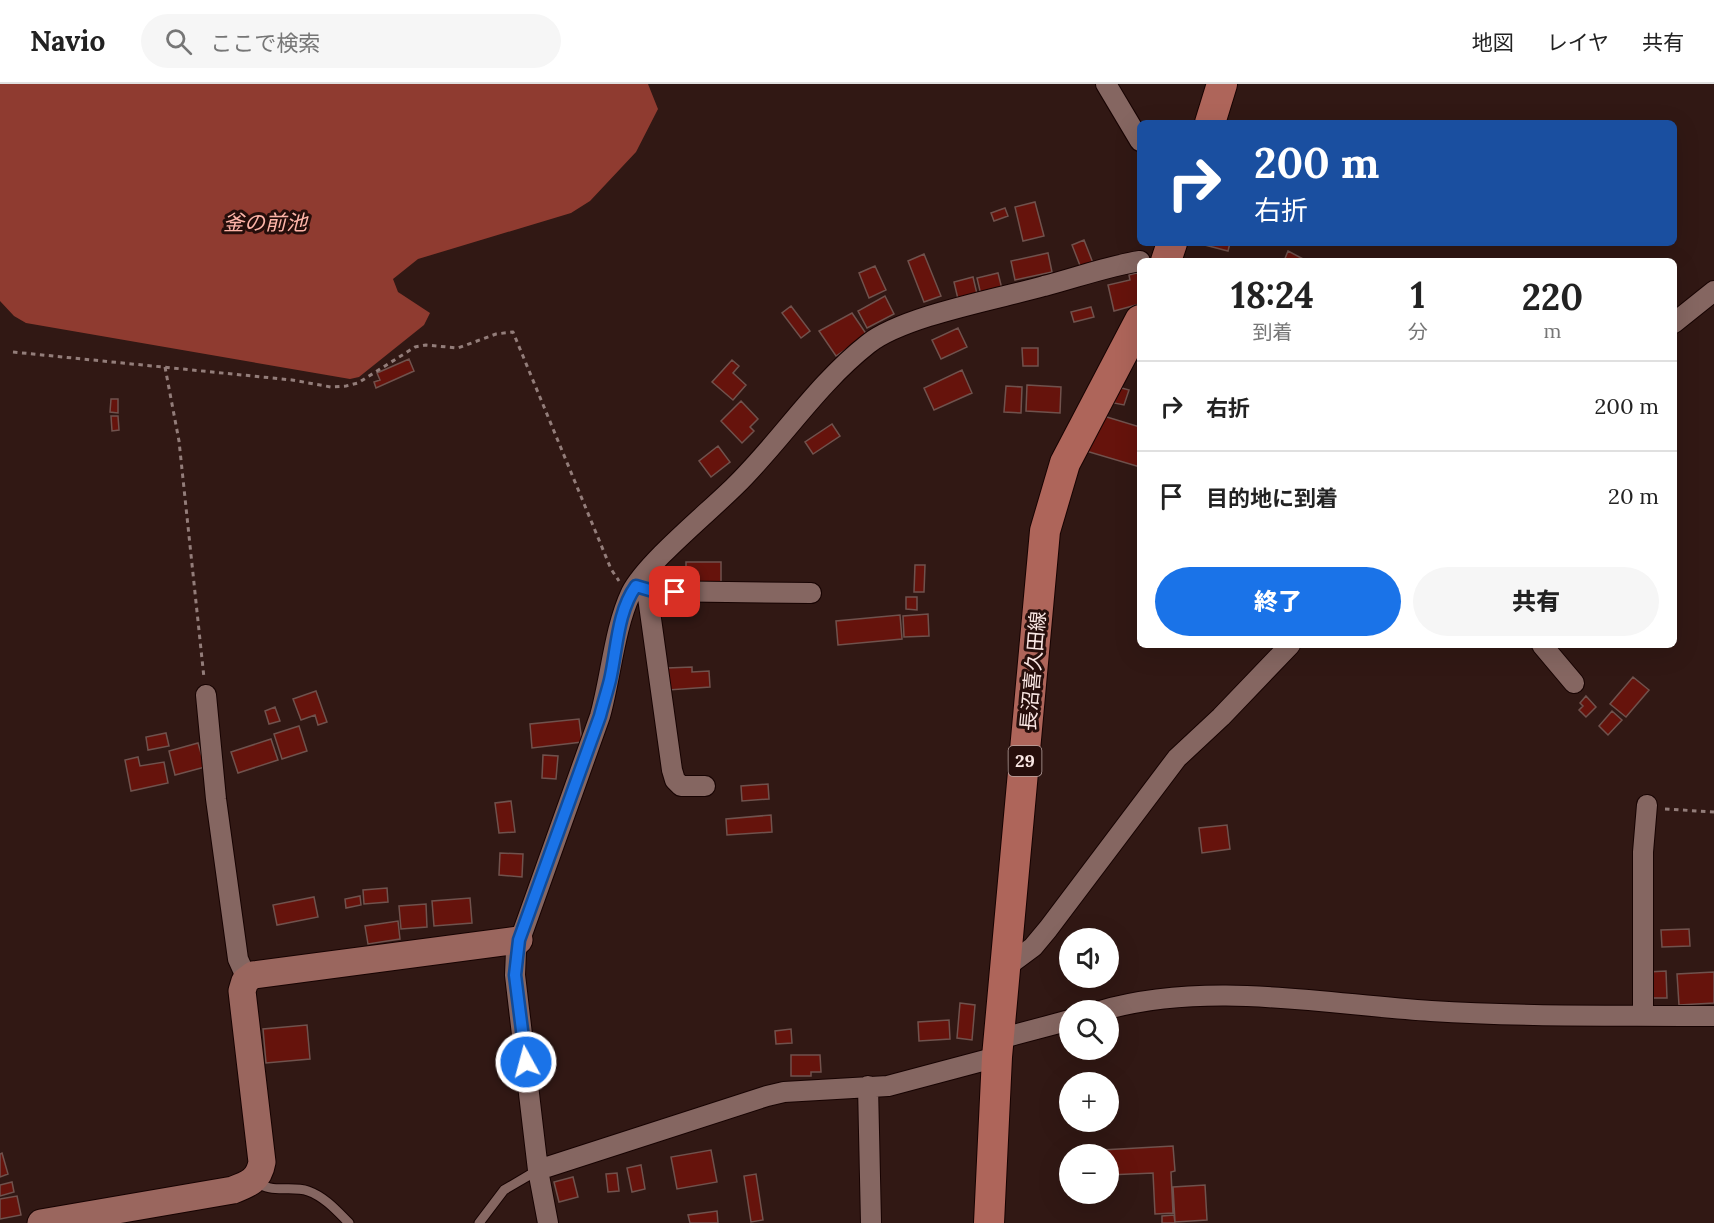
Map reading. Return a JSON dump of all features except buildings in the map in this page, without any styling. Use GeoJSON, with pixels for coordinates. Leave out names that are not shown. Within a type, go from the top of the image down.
{"type":"FeatureCollection","features":[{"type":"Feature","properties":{"kind":"main road"},"geometry":{"type":"LineString","coordinates":[[1211,120],[1222,84]]}},
{"type":"Feature","properties":{"kind":"main road","name":"長沼喜久田線"},"geometry":{"type":"LineString","coordinates":[[989,1223],[998,1048],[1045,531],[1065,463],[1137,326]]}},
{"type":"Feature","properties":{"kind":"street"},"geometry":{"type":"LineString","coordinates":[[1106,84],[1137,136]]}},
{"type":"Feature","properties":{"kind":"street"},"geometry":{"type":"LineString","coordinates":[[548,1223],[538,1170],[515,975],[519,940],[596,726],[638,590],[658,561],[738,484],[820,388],[869,343],[908,325],[944,313],[1137,262]]}},
{"type":"Feature","properties":{"kind":"street"},"geometry":{"type":"LineString","coordinates":[[1677,321],[1714,291]]}},
{"type":"Feature","properties":{"kind":"street"},"geometry":{"type":"LineString","coordinates":[[638,590],[811,593]]}},
{"type":"Feature","properties":{"kind":"street"},"geometry":{"type":"LineString","coordinates":[[638,590],[675,780],[681,786],[705,786]]}},
{"type":"Feature","properties":{"kind":"street"},"geometry":{"type":"LineString","coordinates":[[1006,967],[1033,948],[1177,758],[1221,717],[1287,648]]}},
{"type":"Feature","properties":{"kind":"street"},"geometry":{"type":"LineString","coordinates":[[1545,648],[1574,682]]}},
{"type":"Feature","properties":{"kind":"street"},"geometry":{"type":"LineString","coordinates":[[206,695],[216,800],[238,959],[247,980]]}},
{"type":"Feature","properties":{"kind":"street"},"geometry":{"type":"LineString","coordinates":[[1643,1016],[1643,852],[1647,805]]}},
{"type":"Feature","properties":{"kind":"street"},"geometry":{"type":"LineString","coordinates":[[41,1223],[233,1190],[255,1180],[260,1174],[262,1162],[242,991],[247,980],[253,975],[519,940]]}},
{"type":"Feature","properties":{"kind":"street"},"geometry":{"type":"LineString","coordinates":[[1119,1006],[1153,998],[1186,996],[1303,1000],[1442,1012],[1714,1016]]}},
{"type":"Feature","properties":{"kind":"street"},"geometry":{"type":"LineString","coordinates":[[538,1170],[766,1096],[784,1092],[900,1083],[1059,1024]]}},
{"type":"Feature","properties":{"kind":"street"},"geometry":{"type":"LineString","coordinates":[[868,1086],[871,1223]]}},
{"type":"Feature","properties":{"kind":"lane"},"geometry":{"type":"LineString","coordinates":[[479,1223],[504,1190],[538,1170]]}},
{"type":"Feature","properties":{"kind":"lane"},"geometry":{"type":"LineString","coordinates":[[255,1180],[267,1189],[306,1190],[315,1194],[349,1223]]}},
{"type":"Feature","properties":{"kind":"path"},"geometry":{"type":"LineString","coordinates":[[13,352],[292,380],[331,387],[358,383],[415,347],[426,345],[458,348],[496,334],[513,332],[611,569],[638,590]]}},
{"type":"Feature","properties":{"kind":"path"},"geometry":{"type":"LineString","coordinates":[[165,367],[179,441],[206,695]]}},
{"type":"Feature","properties":{"kind":"path"},"geometry":{"type":"LineString","coordinates":[[1647,805],[1669,810],[1714,812]]}},
{"type":"Feature","properties":{"kind":"water","name":"釜の前池"},"geometry":{"type":"Polygon","coordinates":[[[0,84],[648,84],[658,109],[636,152],[590,201],[571,213],[418,259],[393,279],[398,292],[430,313],[424,325],[359,377],[350,379],[26,323],[14,316],[0,301],[0,84]]]}},
{"type":"Feature","properties":{"kind":"route"},"geometry":{"type":"LineString","coordinates":[[526,1062],[515,975],[519,940],[600,716],[623,618],[632,592],[636,586],[644,590],[675,592]]}}]}
